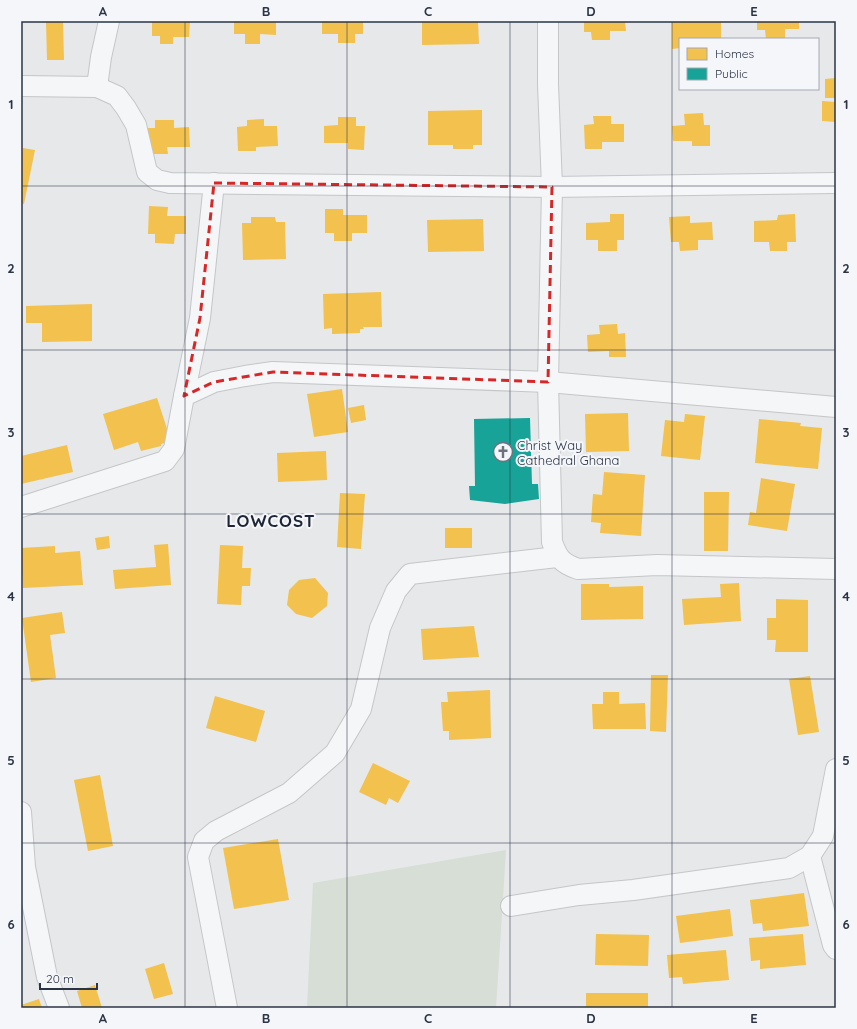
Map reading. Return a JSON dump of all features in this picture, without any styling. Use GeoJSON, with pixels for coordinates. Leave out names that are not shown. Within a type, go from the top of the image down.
{"type":"FeatureCollection","features":[{"type":"Feature","properties":{"kind":"street"},"geometry":{"type":"LineString","coordinates":[[97,87],[101,57],[109,21]]}},
{"type":"Feature","properties":{"kind":"street"},"geometry":{"type":"LineString","coordinates":[[548,21],[548,84],[552,187],[548,382],[552,542],[557,557],[566,565],[578,569],[657,565],[836,569]]}},
{"type":"Feature","properties":{"kind":"street"},"geometry":{"type":"LineString","coordinates":[[21,86],[97,87],[117,96],[136,125],[147,172],[157,180],[170,183],[552,187],[836,183]]}},
{"type":"Feature","properties":{"kind":"street"},"geometry":{"type":"LineString","coordinates":[[21,507],[165,461],[174,450],[200,318],[214,183]]}},
{"type":"Feature","properties":{"kind":"street"},"geometry":{"type":"LineString","coordinates":[[184,396],[214,382],[273,372],[548,382],[836,407]]}},
{"type":"Feature","properties":{"kind":"street"},"geometry":{"type":"LineString","coordinates":[[227,1008],[198,857],[204,841],[216,831],[289,793],[335,753],[361,709],[380,628],[396,591],[410,574],[557,557]]}},
{"type":"Feature","properties":{"kind":"street"},"geometry":{"type":"LineString","coordinates":[[511,906],[580,895],[633,890],[789,868],[810,856],[823,836],[836,769]]}},
{"type":"Feature","properties":{"kind":"street"},"geometry":{"type":"LineString","coordinates":[[21,812],[25,867],[47,977],[58,1008]]}},
{"type":"Feature","properties":{"kind":"street"},"geometry":{"type":"LineString","coordinates":[[810,856],[833,945],[836,949]]}},
{"type":"Feature","properties":{"kind":"highlighted area"},"geometry":{"type":"Polygon","coordinates":[[[214,183],[552,187],[548,382],[273,372],[214,382],[184,396],[200,318],[214,183]]]}},
{"type":"Feature","properties":{"kind":"shaded area"},"geometry":{"type":"Polygon","coordinates":[[[506,850],[496,1008],[307,1008],[313,883],[506,850]]]}},
{"type":"Feature","properties":{"kind":"building: Homes"},"geometry":{"type":"Polygon","coordinates":[[[46,21],[63,21],[64,60],[47,60],[46,21]]]}},
{"type":"Feature","properties":{"kind":"building: Homes"},"geometry":{"type":"Polygon","coordinates":[[[152,21],[190,21],[189,37],[173,37],[173,44],[160,44],[160,36],[152,36],[152,21]]]}},
{"type":"Feature","properties":{"kind":"building: Homes"},"geometry":{"type":"Polygon","coordinates":[[[234,21],[276,21],[276,35],[260,34],[260,44],[245,44],[245,34],[234,34],[234,21]]]}},
{"type":"Feature","properties":{"kind":"building: Homes"},"geometry":{"type":"Polygon","coordinates":[[[322,21],[363,21],[363,34],[355,34],[355,43],[338,43],[338,34],[322,34],[322,21]]]}},
{"type":"Feature","properties":{"kind":"building: Homes"},"geometry":{"type":"Polygon","coordinates":[[[422,21],[478,21],[479,44],[422,45],[422,21]]]}},
{"type":"Feature","properties":{"kind":"building: Homes"},"geometry":{"type":"Polygon","coordinates":[[[584,21],[625,21],[626,31],[610,31],[610,40],[592,40],[591,32],[584,32],[584,21]]]}},
{"type":"Feature","properties":{"kind":"building: Homes"},"geometry":{"type":"Polygon","coordinates":[[[672,21],[721,21],[721,38],[679,38],[679,48],[672,49],[672,21]]]}},
{"type":"Feature","properties":{"kind":"building: Homes"},"geometry":{"type":"Polygon","coordinates":[[[757,21],[799,21],[799,29],[785,29],[785,38],[766,38],[765,30],[757,30],[757,21]]]}},
{"type":"Feature","properties":{"kind":"building: Homes"},"geometry":{"type":"Polygon","coordinates":[[[836,78],[836,98],[825,98],[825,79],[836,78]]]}},
{"type":"Feature","properties":{"kind":"building: Homes"},"geometry":{"type":"Polygon","coordinates":[[[822,101],[836,102],[836,122],[822,121],[822,101]]]}},
{"type":"Feature","properties":{"kind":"building: Homes"},"geometry":{"type":"Polygon","coordinates":[[[482,110],[482,145],[473,145],[473,149],[453,149],[453,145],[428,145],[428,111],[482,110]]]}},
{"type":"Feature","properties":{"kind":"building: Homes"},"geometry":{"type":"Polygon","coordinates":[[[703,113],[704,125],[710,125],[710,146],[692,146],[692,141],[673,141],[672,126],[685,125],[684,114],[703,113]]]}},
{"type":"Feature","properties":{"kind":"building: Homes"},"geometry":{"type":"Polygon","coordinates":[[[593,116],[611,116],[611,124],[624,124],[624,142],[602,142],[602,149],[585,149],[584,125],[594,124],[593,116]]]}},
{"type":"Feature","properties":{"kind":"building: Homes"},"geometry":{"type":"Polygon","coordinates":[[[338,117],[356,117],[356,126],[365,126],[364,150],[348,149],[348,143],[324,143],[324,126],[338,125],[338,117]]]}},
{"type":"Feature","properties":{"kind":"building: Homes"},"geometry":{"type":"Polygon","coordinates":[[[264,119],[264,126],[277,126],[278,146],[256,147],[256,151],[238,151],[237,127],[247,126],[247,120],[264,119]]]}},
{"type":"Feature","properties":{"kind":"building: Homes"},"geometry":{"type":"Polygon","coordinates":[[[155,120],[174,120],[174,128],[189,127],[190,147],[167,147],[168,154],[147,154],[147,128],[155,128],[155,120]]]}},
{"type":"Feature","properties":{"kind":"building: Homes"},"geometry":{"type":"Polygon","coordinates":[[[23,148],[35,150],[24,204],[21,203],[21,157],[23,148]]]}},
{"type":"Feature","properties":{"kind":"building: Homes"},"geometry":{"type":"Polygon","coordinates":[[[149,206],[168,207],[167,216],[186,216],[186,234],[175,234],[174,244],[155,243],[155,234],[148,234],[149,206]]]}},
{"type":"Feature","properties":{"kind":"building: Homes"},"geometry":{"type":"Polygon","coordinates":[[[325,209],[343,209],[343,215],[367,215],[367,233],[352,233],[352,241],[334,241],[334,233],[325,233],[325,209]]]}},
{"type":"Feature","properties":{"kind":"building: Homes"},"geometry":{"type":"Polygon","coordinates":[[[610,214],[624,214],[624,240],[617,240],[617,251],[598,251],[598,240],[586,240],[586,223],[610,222],[610,214]]]}},
{"type":"Feature","properties":{"kind":"building: Homes"},"geometry":{"type":"Polygon","coordinates":[[[795,214],[796,242],[787,242],[787,251],[770,251],[769,242],[754,242],[754,221],[777,220],[778,215],[795,214]]]}},
{"type":"Feature","properties":{"kind":"building: Homes"},"geometry":{"type":"Polygon","coordinates":[[[690,216],[690,223],[712,222],[713,240],[698,240],[698,250],[680,251],[679,242],[671,242],[669,217],[690,216]]]}},
{"type":"Feature","properties":{"kind":"building: Homes"},"geometry":{"type":"Polygon","coordinates":[[[251,217],[275,217],[276,222],[285,222],[286,259],[243,260],[242,223],[251,223],[251,217]]]}},
{"type":"Feature","properties":{"kind":"building: Homes"},"geometry":{"type":"Polygon","coordinates":[[[483,219],[484,251],[428,252],[427,220],[483,219]]]}},
{"type":"Feature","properties":{"kind":"building: Homes"},"geometry":{"type":"Polygon","coordinates":[[[381,292],[382,327],[363,327],[364,329],[360,329],[360,333],[332,334],[332,328],[324,329],[323,294],[381,292]]]}},
{"type":"Feature","properties":{"kind":"building: Homes"},"geometry":{"type":"Polygon","coordinates":[[[92,304],[92,341],[42,342],[42,323],[26,323],[26,306],[92,304]]]}},
{"type":"Feature","properties":{"kind":"building: Homes"},"geometry":{"type":"Polygon","coordinates":[[[617,324],[618,334],[625,333],[626,357],[609,357],[609,351],[588,352],[587,335],[600,334],[599,325],[617,324]]]}},
{"type":"Feature","properties":{"kind":"building: Homes"},"geometry":{"type":"Polygon","coordinates":[[[342,389],[348,432],[314,437],[307,394],[342,389]]]}},
{"type":"Feature","properties":{"kind":"building: Homes"},"geometry":{"type":"Polygon","coordinates":[[[157,398],[171,441],[161,444],[161,446],[141,451],[138,442],[114,450],[103,414],[157,398]]]}},
{"type":"Feature","properties":{"kind":"building: Homes"},"geometry":{"type":"Polygon","coordinates":[[[364,405],[366,420],[351,423],[348,408],[364,405]]]}},
{"type":"Feature","properties":{"kind":"building: Homes"},"geometry":{"type":"Polygon","coordinates":[[[628,413],[629,451],[586,452],[585,414],[628,413]]]}},
{"type":"Feature","properties":{"kind":"building: Homes"},"geometry":{"type":"Polygon","coordinates":[[[685,414],[705,416],[700,460],[661,456],[665,420],[684,422],[685,414]]]}},
{"type":"Feature","properties":{"kind":"building: Homes"},"geometry":{"type":"Polygon","coordinates":[[[759,419],[801,423],[800,426],[822,428],[818,469],[755,463],[759,419]]]}},
{"type":"Feature","properties":{"kind":"building: Homes"},"geometry":{"type":"Polygon","coordinates":[[[67,445],[73,472],[21,484],[21,456],[67,445]]]}},
{"type":"Feature","properties":{"kind":"building: Homes"},"geometry":{"type":"Polygon","coordinates":[[[326,451],[327,480],[278,482],[277,453],[326,451]]]}},
{"type":"Feature","properties":{"kind":"building: Homes"},"geometry":{"type":"Polygon","coordinates":[[[604,472],[645,475],[641,536],[600,533],[601,523],[591,522],[593,494],[602,495],[604,472]]]}},
{"type":"Feature","properties":{"kind":"building: Homes"},"geometry":{"type":"Polygon","coordinates":[[[761,478],[795,484],[787,531],[748,525],[750,512],[756,513],[761,478]]]}},
{"type":"Feature","properties":{"kind":"building: Homes"},"geometry":{"type":"Polygon","coordinates":[[[704,492],[729,492],[728,551],[704,551],[704,492]]]}},
{"type":"Feature","properties":{"kind":"building: Homes"},"geometry":{"type":"Polygon","coordinates":[[[340,493],[365,494],[361,549],[337,547],[340,493]]]}},
{"type":"Feature","properties":{"kind":"building: Homes"},"geometry":{"type":"Polygon","coordinates":[[[445,528],[472,528],[472,548],[445,548],[445,528]]]}},
{"type":"Feature","properties":{"kind":"building: Homes"},"geometry":{"type":"Polygon","coordinates":[[[109,536],[110,548],[97,550],[95,538],[109,536]]]}},
{"type":"Feature","properties":{"kind":"building: Homes"},"geometry":{"type":"Polygon","coordinates":[[[168,544],[171,585],[115,589],[113,570],[156,567],[154,545],[168,544]]]}},
{"type":"Feature","properties":{"kind":"building: Homes"},"geometry":{"type":"Polygon","coordinates":[[[220,545],[243,546],[242,568],[251,568],[250,586],[242,586],[241,605],[217,604],[220,545]]]}},
{"type":"Feature","properties":{"kind":"building: Homes"},"geometry":{"type":"Polygon","coordinates":[[[55,546],[55,553],[80,551],[83,585],[23,588],[21,548],[55,546]]]}},
{"type":"Feature","properties":{"kind":"building: Homes"},"geometry":{"type":"Polygon","coordinates":[[[315,578],[328,593],[327,606],[312,618],[296,614],[287,605],[289,590],[299,580],[315,578]]]}},
{"type":"Feature","properties":{"kind":"building: Homes"},"geometry":{"type":"Polygon","coordinates":[[[739,583],[741,621],[684,625],[682,599],[721,597],[720,584],[739,583]]]}},
{"type":"Feature","properties":{"kind":"building: Homes"},"geometry":{"type":"Polygon","coordinates":[[[581,584],[609,584],[609,587],[643,586],[643,619],[581,620],[581,584]]]}},
{"type":"Feature","properties":{"kind":"building: Homes"},"geometry":{"type":"Polygon","coordinates":[[[776,599],[808,600],[808,652],[775,652],[776,640],[767,640],[767,618],[776,618],[776,599]]]}},
{"type":"Feature","properties":{"kind":"building: Homes"},"geometry":{"type":"Polygon","coordinates":[[[62,612],[65,633],[50,635],[56,678],[31,682],[22,618],[62,612]]]}},
{"type":"Feature","properties":{"kind":"building: Homes"},"geometry":{"type":"Polygon","coordinates":[[[474,626],[479,657],[423,660],[421,629],[474,626]]]}},
{"type":"Feature","properties":{"kind":"building: Homes"},"geometry":{"type":"Polygon","coordinates":[[[651,675],[668,675],[666,732],[650,731],[651,675]]]}},
{"type":"Feature","properties":{"kind":"building: Homes"},"geometry":{"type":"Polygon","coordinates":[[[810,676],[819,732],[798,735],[789,679],[810,676]]]}},
{"type":"Feature","properties":{"kind":"building: Homes"},"geometry":{"type":"Polygon","coordinates":[[[490,690],[491,738],[449,740],[449,731],[443,731],[441,702],[448,702],[447,692],[490,690]]]}},
{"type":"Feature","properties":{"kind":"building: Homes"},"geometry":{"type":"Polygon","coordinates":[[[603,692],[619,692],[619,704],[645,703],[646,729],[593,729],[592,704],[603,704],[603,692]]]}},
{"type":"Feature","properties":{"kind":"building: Homes"},"geometry":{"type":"Polygon","coordinates":[[[215,696],[265,711],[256,742],[206,728],[215,696]]]}},
{"type":"Feature","properties":{"kind":"building: Homes"},"geometry":{"type":"Polygon","coordinates":[[[373,763],[410,781],[398,803],[389,798],[386,805],[359,792],[373,763]]]}},
{"type":"Feature","properties":{"kind":"building: Homes"},"geometry":{"type":"Polygon","coordinates":[[[100,775],[113,846],[88,851],[74,780],[100,775]]]}},
{"type":"Feature","properties":{"kind":"building: Homes"},"geometry":{"type":"Polygon","coordinates":[[[278,839],[289,900],[234,909],[223,848],[278,839]]]}},
{"type":"Feature","properties":{"kind":"building: Homes"},"geometry":{"type":"Polygon","coordinates":[[[804,893],[809,926],[763,931],[762,923],[753,924],[750,900],[804,893]]]}},
{"type":"Feature","properties":{"kind":"building: Homes"},"geometry":{"type":"Polygon","coordinates":[[[730,909],[733,936],[680,943],[676,916],[730,909]]]}},
{"type":"Feature","properties":{"kind":"building: Homes"},"geometry":{"type":"Polygon","coordinates":[[[596,934],[649,935],[648,966],[595,965],[596,934]]]}},
{"type":"Feature","properties":{"kind":"building: Homes"},"geometry":{"type":"Polygon","coordinates":[[[803,934],[806,965],[760,969],[760,960],[751,961],[749,938],[803,934]]]}},
{"type":"Feature","properties":{"kind":"building: Homes"},"geometry":{"type":"Polygon","coordinates":[[[726,950],[729,980],[683,984],[682,977],[669,978],[667,955],[726,950]]]}},
{"type":"Feature","properties":{"kind":"building: Homes"},"geometry":{"type":"Polygon","coordinates":[[[164,963],[173,994],[154,999],[145,969],[164,963]]]}},
{"type":"Feature","properties":{"kind":"building: Homes"},"geometry":{"type":"Polygon","coordinates":[[[95,985],[102,1008],[82,1008],[77,991],[95,985]]]}},
{"type":"Feature","properties":{"kind":"building: Homes"},"geometry":{"type":"Polygon","coordinates":[[[586,993],[648,993],[648,1008],[586,1008],[586,993]]]}},
{"type":"Feature","properties":{"kind":"building: Homes"},"geometry":{"type":"Polygon","coordinates":[[[39,999],[42,1008],[21,1008],[21,1005],[39,999]]]}},
{"type":"Feature","properties":{"kind":"building: Public","name":"Christ Way Cathedral Ghana"},"geometry":{"type":"Polygon","coordinates":[[[530,418],[532,484],[538,484],[539,499],[505,504],[470,500],[469,486],[475,486],[474,419],[530,418]]]}},
{"type":"Feature","properties":{"kind":"place","name":"Christ Way Cathedral Ghana"},"geometry":{"type":"Point","coordinates":[503,452]}},
{"type":"Feature","properties":{"kind":"district","name":"LOWCOST"},"geometry":{"type":"Point","coordinates":[271,521]}}]}
